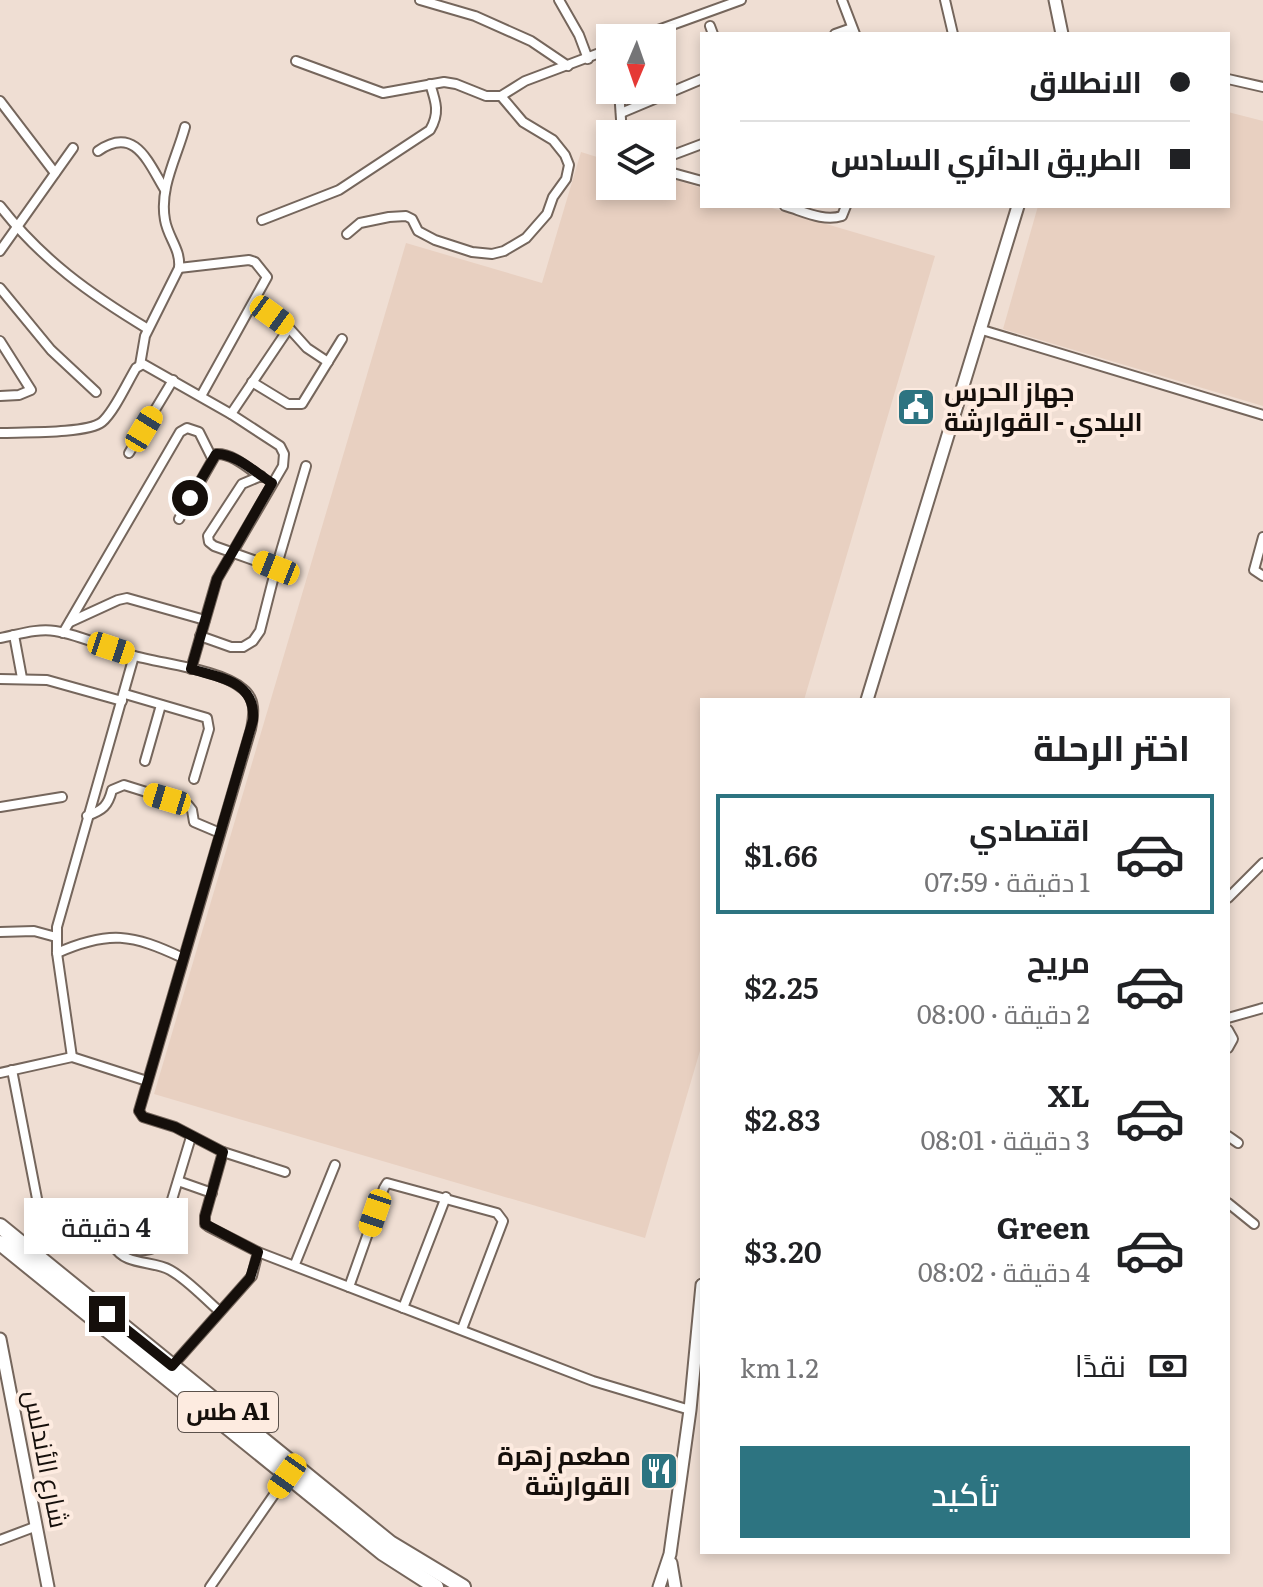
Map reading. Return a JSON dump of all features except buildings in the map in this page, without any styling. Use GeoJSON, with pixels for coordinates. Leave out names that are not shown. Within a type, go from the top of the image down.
{"type":"FeatureCollection","features":[{"type":"Feature","properties":{"kind":"highway","name":"طس A1"},"geometry":{"type":"LineString","coordinates":[[0,1226],[172,1366],[383,1553],[436,1587]]}},
{"type":"Feature","properties":{"kind":"highway","name":"طس A1"},"geometry":{"type":"LineString","coordinates":[[3,1249],[287,1476],[307,1484],[390,1543],[463,1587]]}},
{"type":"Feature","properties":{"kind":"main road"},"geometry":{"type":"LineString","coordinates":[[1055,0],[1062,32]]}},
{"type":"Feature","properties":{"kind":"main road"},"geometry":{"type":"LineString","coordinates":[[868,698],[1017,208]]}},
{"type":"Feature","properties":{"kind":"main road"},"geometry":{"type":"LineString","coordinates":[[659,1587],[670,1554],[690,1410],[700,1306]]}},
{"type":"Feature","properties":{"kind":"main road","name":"شارع الأندلس"},"geometry":{"type":"LineString","coordinates":[[0,1339],[4,1382],[48,1587]]}},
{"type":"Feature","properties":{"kind":"main road"},"geometry":{"type":"LineString","coordinates":[[670,1554],[675,1587]]}},
{"type":"Feature","properties":{"kind":"street"},"geometry":{"type":"LineString","coordinates":[[420,0],[475,16],[531,41],[568,66]]}},
{"type":"Feature","properties":{"kind":"street"},"geometry":{"type":"LineString","coordinates":[[559,0],[579,35],[588,59]]}},
{"type":"Feature","properties":{"kind":"street"},"geometry":{"type":"LineString","coordinates":[[670,24],[723,2],[741,0]]}},
{"type":"Feature","properties":{"kind":"street"},"geometry":{"type":"LineString","coordinates":[[842,0],[853,31]]}},
{"type":"Feature","properties":{"kind":"street"},"geometry":{"type":"LineString","coordinates":[[945,0],[953,32]]}},
{"type":"Feature","properties":{"kind":"street"},"geometry":{"type":"LineString","coordinates":[[296,61],[383,93],[430,84],[456,84],[486,96],[501,96],[525,81],[596,55]]}},
{"type":"Feature","properties":{"kind":"street"},"geometry":{"type":"LineString","coordinates":[[1230,79],[1263,87]]}},
{"type":"Feature","properties":{"kind":"street"},"geometry":{"type":"LineString","coordinates":[[621,113],[700,80]]}},
{"type":"Feature","properties":{"kind":"street"},"geometry":{"type":"LineString","coordinates":[[262,220],[339,190],[430,130],[437,119],[437,107],[430,84]]}},
{"type":"Feature","properties":{"kind":"street"},"geometry":{"type":"LineString","coordinates":[[347,234],[360,223],[406,216],[412,219],[418,231],[472,252],[492,254],[504,251],[526,238],[547,214],[553,197],[566,179],[569,165],[553,140],[523,122],[501,96]]}},
{"type":"Feature","properties":{"kind":"street"},"geometry":{"type":"LineString","coordinates":[[0,101],[55,173]]}},
{"type":"Feature","properties":{"kind":"street"},"geometry":{"type":"LineString","coordinates":[[620,104],[621,120]]}},
{"type":"Feature","properties":{"kind":"street"},"geometry":{"type":"LineString","coordinates":[[0,433],[96,426],[106,418],[140,365],[148,329],[179,268],[177,247],[165,219],[166,191],[185,127]]}},
{"type":"Feature","properties":{"kind":"street"},"geometry":{"type":"LineString","coordinates":[[98,151],[112,141],[126,140],[148,161],[166,191]]}},
{"type":"Feature","properties":{"kind":"street"},"geometry":{"type":"LineString","coordinates":[[676,154],[700,145]]}},
{"type":"Feature","properties":{"kind":"street"},"geometry":{"type":"LineString","coordinates":[[0,251],[73,148]]}},
{"type":"Feature","properties":{"kind":"street"},"geometry":{"type":"LineString","coordinates":[[676,174],[700,180]]}},
{"type":"Feature","properties":{"kind":"street"},"geometry":{"type":"LineString","coordinates":[[0,206],[37,251],[78,283],[148,329]]}},
{"type":"Feature","properties":{"kind":"street"},"geometry":{"type":"LineString","coordinates":[[792,208],[824,218],[835,218],[842,216],[845,208]]}},
{"type":"Feature","properties":{"kind":"street"},"geometry":{"type":"LineString","coordinates":[[179,268],[253,261],[267,280],[201,396]]}},
{"type":"Feature","properties":{"kind":"street"},"geometry":{"type":"LineString","coordinates":[[0,288],[51,350],[96,392]]}},
{"type":"Feature","properties":{"kind":"street"},"geometry":{"type":"LineString","coordinates":[[254,303],[328,362]]}},
{"type":"Feature","properties":{"kind":"street"},"geometry":{"type":"LineString","coordinates":[[231,414],[289,328]]}},
{"type":"Feature","properties":{"kind":"street"},"geometry":{"type":"LineString","coordinates":[[979,329],[1263,415]]}},
{"type":"Feature","properties":{"kind":"street"},"geometry":{"type":"LineString","coordinates":[[252,382],[296,406],[306,400],[342,339]]}},
{"type":"Feature","properties":{"kind":"street"},"geometry":{"type":"LineString","coordinates":[[0,341],[31,390],[28,394],[0,396]]}},
{"type":"Feature","properties":{"kind":"street"},"geometry":{"type":"LineString","coordinates":[[140,365],[147,364],[201,396],[282,450],[283,466],[217,579],[191,669]]}},
{"type":"Feature","properties":{"kind":"street"},"geometry":{"type":"LineString","coordinates":[[129,453],[173,380]]}},
{"type":"Feature","properties":{"kind":"street"},"geometry":{"type":"LineString","coordinates":[[63,633],[180,432],[187,428],[199,432],[212,458]]}},
{"type":"Feature","properties":{"kind":"street"},"geometry":{"type":"LineString","coordinates":[[179,519],[212,458],[223,454],[272,483]]}},
{"type":"Feature","properties":{"kind":"street"},"geometry":{"type":"LineString","coordinates":[[200,636],[231,647],[243,647],[253,641],[260,631],[306,466]]}},
{"type":"Feature","properties":{"kind":"street"},"geometry":{"type":"LineString","coordinates":[[261,476],[242,484],[208,536],[214,546],[276,568]]}},
{"type":"Feature","properties":{"kind":"street"},"geometry":{"type":"LineString","coordinates":[[1263,537],[1254,570],[1263,576]]}},
{"type":"Feature","properties":{"kind":"street"},"geometry":{"type":"LineString","coordinates":[[70,622],[127,598],[205,620]]}},
{"type":"Feature","properties":{"kind":"street"},"geometry":{"type":"LineString","coordinates":[[0,638],[46,630],[63,633],[134,656],[191,669],[240,686],[251,698],[251,729],[139,1111],[141,1116],[175,1127],[223,1152],[285,1172]]}},
{"type":"Feature","properties":{"kind":"street"},"geometry":{"type":"LineString","coordinates":[[14,635],[22,678]]}},
{"type":"Feature","properties":{"kind":"street"},"geometry":{"type":"LineString","coordinates":[[72,1057],[56,937],[61,907],[134,656]]}},
{"type":"Feature","properties":{"kind":"street"},"geometry":{"type":"LineString","coordinates":[[0,679],[47,680],[207,718],[210,722],[194,779]]}},
{"type":"Feature","properties":{"kind":"street"},"geometry":{"type":"LineString","coordinates":[[145,761],[161,705]]}},
{"type":"Feature","properties":{"kind":"street"},"geometry":{"type":"LineString","coordinates":[[87,816],[102,810],[112,790],[124,785],[188,805],[194,822],[220,833]]}},
{"type":"Feature","properties":{"kind":"street"},"geometry":{"type":"LineString","coordinates":[[0,807],[62,797]]}},
{"type":"Feature","properties":{"kind":"street"},"geometry":{"type":"LineString","coordinates":[[1230,896],[1263,863]]}},
{"type":"Feature","properties":{"kind":"street"},"geometry":{"type":"LineString","coordinates":[[0,932],[34,931],[56,937]]}},
{"type":"Feature","properties":{"kind":"street"},"geometry":{"type":"LineString","coordinates":[[57,953],[94,938],[117,936],[152,945],[183,958]]}},
{"type":"Feature","properties":{"kind":"street"},"geometry":{"type":"LineString","coordinates":[[1230,1017],[1262,1009]]}},
{"type":"Feature","properties":{"kind":"street"},"geometry":{"type":"LineString","coordinates":[[0,1073],[72,1057],[147,1081]]}},
{"type":"Feature","properties":{"kind":"street"},"geometry":{"type":"LineString","coordinates":[[12,1070],[39,1209],[46,1217],[114,1246],[150,1250],[158,1246],[191,1137]]}},
{"type":"Feature","properties":{"kind":"street"},"geometry":{"type":"LineString","coordinates":[[1230,1137],[1238,1143]]}},
{"type":"Feature","properties":{"kind":"street"},"geometry":{"type":"LineString","coordinates":[[223,1152],[205,1224],[258,1252],[403,1308],[610,1387],[690,1410]]}},
{"type":"Feature","properties":{"kind":"street"},"geometry":{"type":"LineString","coordinates":[[295,1264],[335,1165]]}},
{"type":"Feature","properties":{"kind":"street"},"geometry":{"type":"LineString","coordinates":[[178,1181],[212,1193]]}},
{"type":"Feature","properties":{"kind":"street"},"geometry":{"type":"LineString","coordinates":[[349,1287],[387,1183],[497,1213],[502,1217],[462,1329]]}},
{"type":"Feature","properties":{"kind":"street"},"geometry":{"type":"LineString","coordinates":[[403,1308],[446,1197]]}},
{"type":"Feature","properties":{"kind":"street"},"geometry":{"type":"LineString","coordinates":[[1230,1205],[1254,1224]]}},
{"type":"Feature","properties":{"kind":"street"},"geometry":{"type":"LineString","coordinates":[[114,1246],[121,1256],[173,1271],[219,1311]]}},
{"type":"Feature","properties":{"kind":"street"},"geometry":{"type":"LineString","coordinates":[[172,1366],[252,1276],[258,1252]]}},
{"type":"Feature","properties":{"kind":"street"},"geometry":{"type":"LineString","coordinates":[[210,1587],[287,1476]]}},
{"type":"Feature","properties":{"kind":"street"},"geometry":{"type":"LineString","coordinates":[[0,1540],[37,1526]]}},
{"type":"Feature","properties":{"kind":"shaded area"},"geometry":{"type":"Polygon","coordinates":[[[1230,113],[1263,121],[1263,406],[1003,329],[1037,208],[1230,208],[1230,113]]]}},
{"type":"Feature","properties":{"kind":"shaded area"},"geometry":{"type":"Polygon","coordinates":[[[581,152],[596,157],[596,200],[676,200],[676,180],[700,187],[700,208],[772,208],[935,256],[805,698],[700,698],[700,1051],[645,1238],[154,1094],[406,243],[542,283],[581,152]]]}},
{"type":"Feature","properties":{"kind":"place","name":"جهاز الحرس البلدي - القوارشة"},"geometry":{"type":"Point","coordinates":[916,407]}},
{"type":"Feature","properties":{"kind":"place","name":"مطعم زهرة القوارشة"},"geometry":{"type":"Point","coordinates":[659,1471]}},
{"type":"Feature","properties":{"kind":"route"},"geometry":{"type":"LineString","coordinates":[[107,1314],[172,1366],[250,1278],[258,1252],[205,1224],[223,1152],[182,1130],[143,1117],[139,1111],[253,720],[251,698],[240,686],[191,669],[217,579],[272,483],[232,458],[216,454],[190,498]]}}]}
